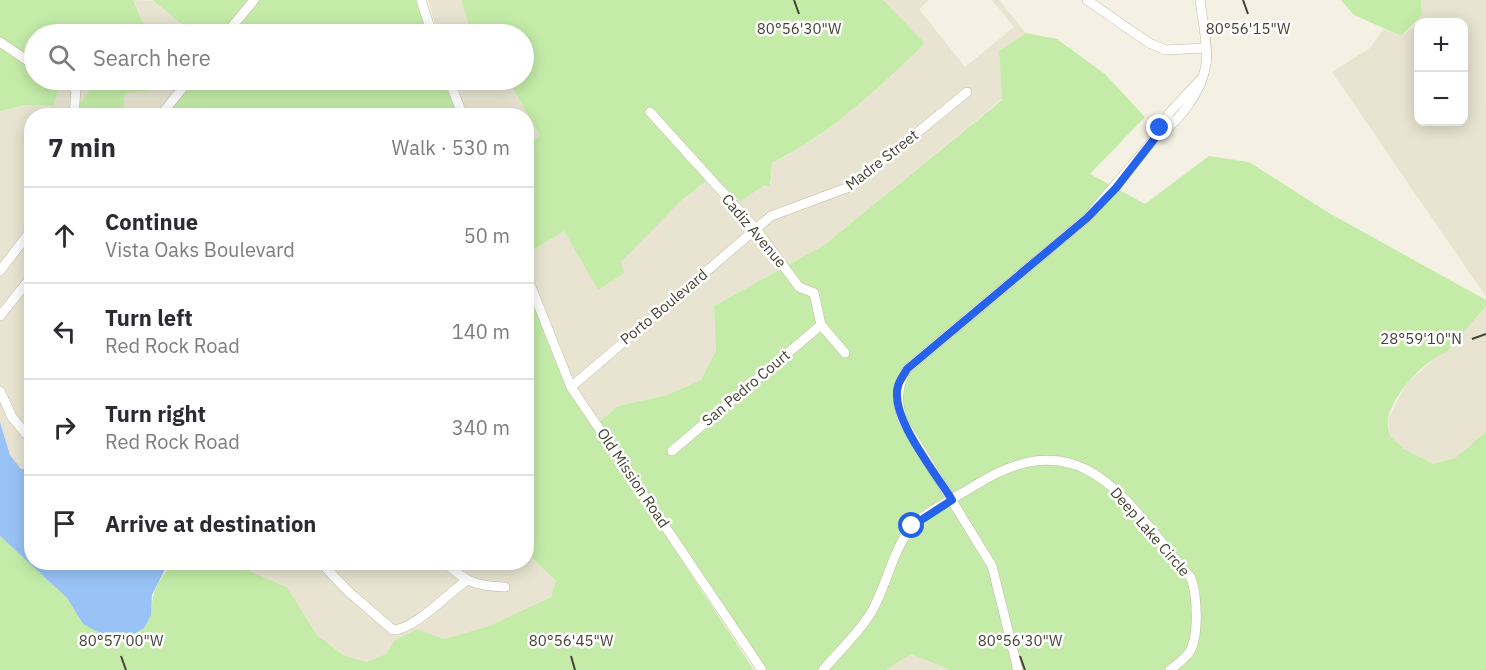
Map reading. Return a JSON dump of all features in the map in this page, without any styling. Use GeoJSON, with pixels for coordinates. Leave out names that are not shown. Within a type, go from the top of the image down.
{"type":"FeatureCollection","features":[{"type":"Feature","properties":{"kind":"street"},"geometry":{"type":"LineString","coordinates":[[234,24],[254,0]]}},
{"type":"Feature","properties":{"kind":"street"},"geometry":{"type":"LineString","coordinates":[[421,0],[429,24]]}},
{"type":"Feature","properties":{"kind":"street"},"geometry":{"type":"LineString","coordinates":[[1087,0],[1149,43],[1166,50],[1205,48]]}},
{"type":"Feature","properties":{"kind":"street"},"geometry":{"type":"LineString","coordinates":[[1155,138],[1182,114],[1206,64],[1200,0]]}},
{"type":"Feature","properties":{"kind":"street"},"geometry":{"type":"LineString","coordinates":[[0,42],[24,58]]}},
{"type":"Feature","properties":{"kind":"street"},"geometry":{"type":"LineString","coordinates":[[1018,670],[992,566],[903,421],[898,406],[898,387],[907,369],[1087,218],[1155,138],[1175,107],[1200,80]]}},
{"type":"Feature","properties":{"kind":"street"},"geometry":{"type":"LineString","coordinates":[[75,108],[76,90]]}},
{"type":"Feature","properties":{"kind":"street"},"geometry":{"type":"LineString","coordinates":[[166,108],[181,90]]}},
{"type":"Feature","properties":{"kind":"street"},"geometry":{"type":"LineString","coordinates":[[453,90],[460,108]]}},
{"type":"Feature","properties":{"kind":"street","name":"Madre Street"},"geometry":{"type":"LineString","coordinates":[[756,229],[771,216],[786,209],[831,196],[852,186],[967,92]]}},
{"type":"Feature","properties":{"kind":"street"},"geometry":{"type":"LineString","coordinates":[[1175,107],[1182,114]]}},
{"type":"Feature","properties":{"kind":"street","name":"Cadiz Avenue"},"geometry":{"type":"LineString","coordinates":[[650,112],[756,229],[799,287],[814,293],[821,324],[845,353]]}},
{"type":"Feature","properties":{"kind":"street","name":"Porto Boulevard"},"geometry":{"type":"LineString","coordinates":[[571,387],[756,229]]}},
{"type":"Feature","properties":{"kind":"street"},"geometry":{"type":"LineString","coordinates":[[0,271],[24,240]]}},
{"type":"Feature","properties":{"kind":"street"},"geometry":{"type":"LineString","coordinates":[[0,316],[24,286]]}},
{"type":"Feature","properties":{"kind":"street","name":"Old Mission Road"},"geometry":{"type":"LineString","coordinates":[[534,294],[571,387],[762,670]]}},
{"type":"Feature","properties":{"kind":"street","name":"San Pedro Court"},"geometry":{"type":"LineString","coordinates":[[672,451],[821,324]]}},
{"type":"Feature","properties":{"kind":"street"},"geometry":{"type":"LineString","coordinates":[[0,390],[12,417],[24,431]]}},
{"type":"Feature","properties":{"kind":"street","name":"Deep Lake Circle"},"geometry":{"type":"LineString","coordinates":[[823,670],[872,612],[901,542],[912,526],[996,471],[1034,459],[1075,462],[1094,472],[1115,489],[1191,578],[1197,594],[1193,641],[1189,653],[1170,670]]}},
{"type":"Feature","properties":{"kind":"street"},"geometry":{"type":"LineString","coordinates":[[328,570],[349,592],[393,630],[404,629],[414,624],[442,598],[466,581]]}},
{"type":"Feature","properties":{"kind":"street"},"geometry":{"type":"LineString","coordinates":[[453,570],[466,581],[478,586],[505,587]]}},
{"type":"Feature","properties":{"kind":"shaded area"},"geometry":{"type":"Polygon","coordinates":[[[133,0],[156,1],[182,24],[145,24],[133,0]]]}},
{"type":"Feature","properties":{"kind":"shaded area"},"geometry":{"type":"Polygon","coordinates":[[[428,0],[461,0],[468,24],[435,24],[428,0]]]}},
{"type":"Feature","properties":{"kind":"shaded area"},"geometry":{"type":"Polygon","coordinates":[[[883,0],[929,0],[919,9],[965,67],[1014,27],[992,0],[999,0],[1026,33],[999,51],[1002,99],[824,245],[714,306],[716,351],[701,380],[667,395],[618,406],[599,422],[574,385],[534,283],[534,250],[564,231],[598,289],[623,273],[621,262],[682,200],[712,176],[725,183],[734,196],[771,184],[772,163],[790,154],[891,76],[923,41],[883,0]]]}},
{"type":"Feature","properties":{"kind":"shaded area"},"geometry":{"type":"Polygon","coordinates":[[[1421,0],[1486,0],[1486,297],[1332,72],[1370,48],[1383,29],[1401,36],[1414,25],[1414,126],[1468,126],[1468,18],[1420,18],[1422,15],[1421,0]]]}},
{"type":"Feature","properties":{"kind":"shaded area"},"geometry":{"type":"Polygon","coordinates":[[[58,90],[90,90],[75,108],[24,108],[24,469],[21,469],[10,455],[0,422],[0,111],[27,105],[54,105],[58,90]]]}},
{"type":"Feature","properties":{"kind":"shaded area"},"geometry":{"type":"Polygon","coordinates":[[[178,90],[173,108],[124,108],[125,93],[178,90]]]}},
{"type":"Feature","properties":{"kind":"shaded area"},"geometry":{"type":"Polygon","coordinates":[[[457,90],[514,90],[525,108],[464,108],[457,90]]]}},
{"type":"Feature","properties":{"kind":"shaded area"},"geometry":{"type":"Polygon","coordinates":[[[534,123],[541,135],[534,140],[534,123]]]}},
{"type":"Feature","properties":{"kind":"shaded area"},"geometry":{"type":"Polygon","coordinates":[[[1486,306],[1486,432],[1455,458],[1434,464],[1404,449],[1390,436],[1388,419],[1406,384],[1439,355],[1447,352],[1486,306]]]}},
{"type":"Feature","properties":{"kind":"shaded area"},"geometry":{"type":"Polygon","coordinates":[[[534,560],[557,581],[551,597],[489,626],[444,639],[417,629],[395,640],[386,654],[366,662],[343,655],[317,635],[287,587],[249,570],[534,570],[534,560]]]}},
{"type":"Feature","properties":{"kind":"shaded area"},"geometry":{"type":"Polygon","coordinates":[[[911,654],[950,670],[886,670],[911,654]]]}},
{"type":"Feature","properties":{"kind":"green space"},"geometry":{"type":"Polygon","coordinates":[[[0,0],[133,0],[145,24],[24,24],[24,90],[58,90],[54,105],[27,105],[0,111],[0,0]]]}},
{"type":"Feature","properties":{"kind":"green space"},"geometry":{"type":"Polygon","coordinates":[[[153,0],[417,0],[425,24],[181,24],[153,0]]]}},
{"type":"Feature","properties":{"kind":"green space"},"geometry":{"type":"Polygon","coordinates":[[[461,0],[883,0],[923,41],[923,45],[871,94],[833,125],[772,163],[770,186],[763,186],[741,201],[712,176],[682,200],[621,262],[624,273],[598,290],[564,231],[534,250],[534,140],[540,135],[534,125],[534,108],[524,108],[514,90],[534,90],[534,24],[468,24],[461,0]]]}},
{"type":"Feature","properties":{"kind":"green space"},"geometry":{"type":"Polygon","coordinates":[[[1341,0],[1421,0],[1422,15],[1414,18],[1414,23],[1401,36],[1354,15],[1341,0]]]}},
{"type":"Feature","properties":{"kind":"green space"},"geometry":{"type":"Polygon","coordinates":[[[1026,33],[1057,39],[1105,74],[1145,117],[1090,174],[1145,204],[1209,156],[1249,162],[1329,213],[1486,300],[1486,306],[1447,352],[1429,362],[1403,388],[1392,408],[1388,422],[1390,436],[1404,449],[1434,464],[1455,458],[1486,432],[1486,670],[950,670],[911,654],[886,670],[766,670],[599,422],[618,406],[667,395],[701,380],[716,351],[714,306],[824,245],[1002,100],[999,51],[1026,33]]]}},
{"type":"Feature","properties":{"kind":"green space"},"geometry":{"type":"Polygon","coordinates":[[[89,90],[157,90],[125,93],[124,108],[75,108],[89,90]]]}},
{"type":"Feature","properties":{"kind":"green space"},"geometry":{"type":"Polygon","coordinates":[[[178,90],[449,90],[456,108],[173,108],[178,90]]]}},
{"type":"Feature","properties":{"kind":"green space"},"geometry":{"type":"Polygon","coordinates":[[[534,302],[568,388],[754,670],[0,670],[0,536],[24,558],[24,570],[37,570],[67,598],[83,624],[151,615],[157,586],[168,570],[249,570],[287,587],[317,635],[343,655],[366,662],[386,654],[395,640],[417,629],[444,639],[489,626],[551,597],[556,581],[534,560],[534,302]]]}},
{"type":"Feature","properties":{"kind":"water"},"geometry":{"type":"Polygon","coordinates":[[[0,422],[10,455],[21,469],[24,469],[24,558],[0,536],[0,422]]]}},
{"type":"Feature","properties":{"kind":"water"},"geometry":{"type":"Polygon","coordinates":[[[37,570],[164,570],[152,595],[151,615],[144,628],[118,643],[83,624],[67,598],[37,570]]]}},
{"type":"Feature","properties":{"kind":"route"},"geometry":{"type":"LineString","coordinates":[[912,526],[952,500],[903,421],[898,406],[898,387],[907,369],[1087,218],[1116,188],[1155,138],[1160,128]]}}]}
